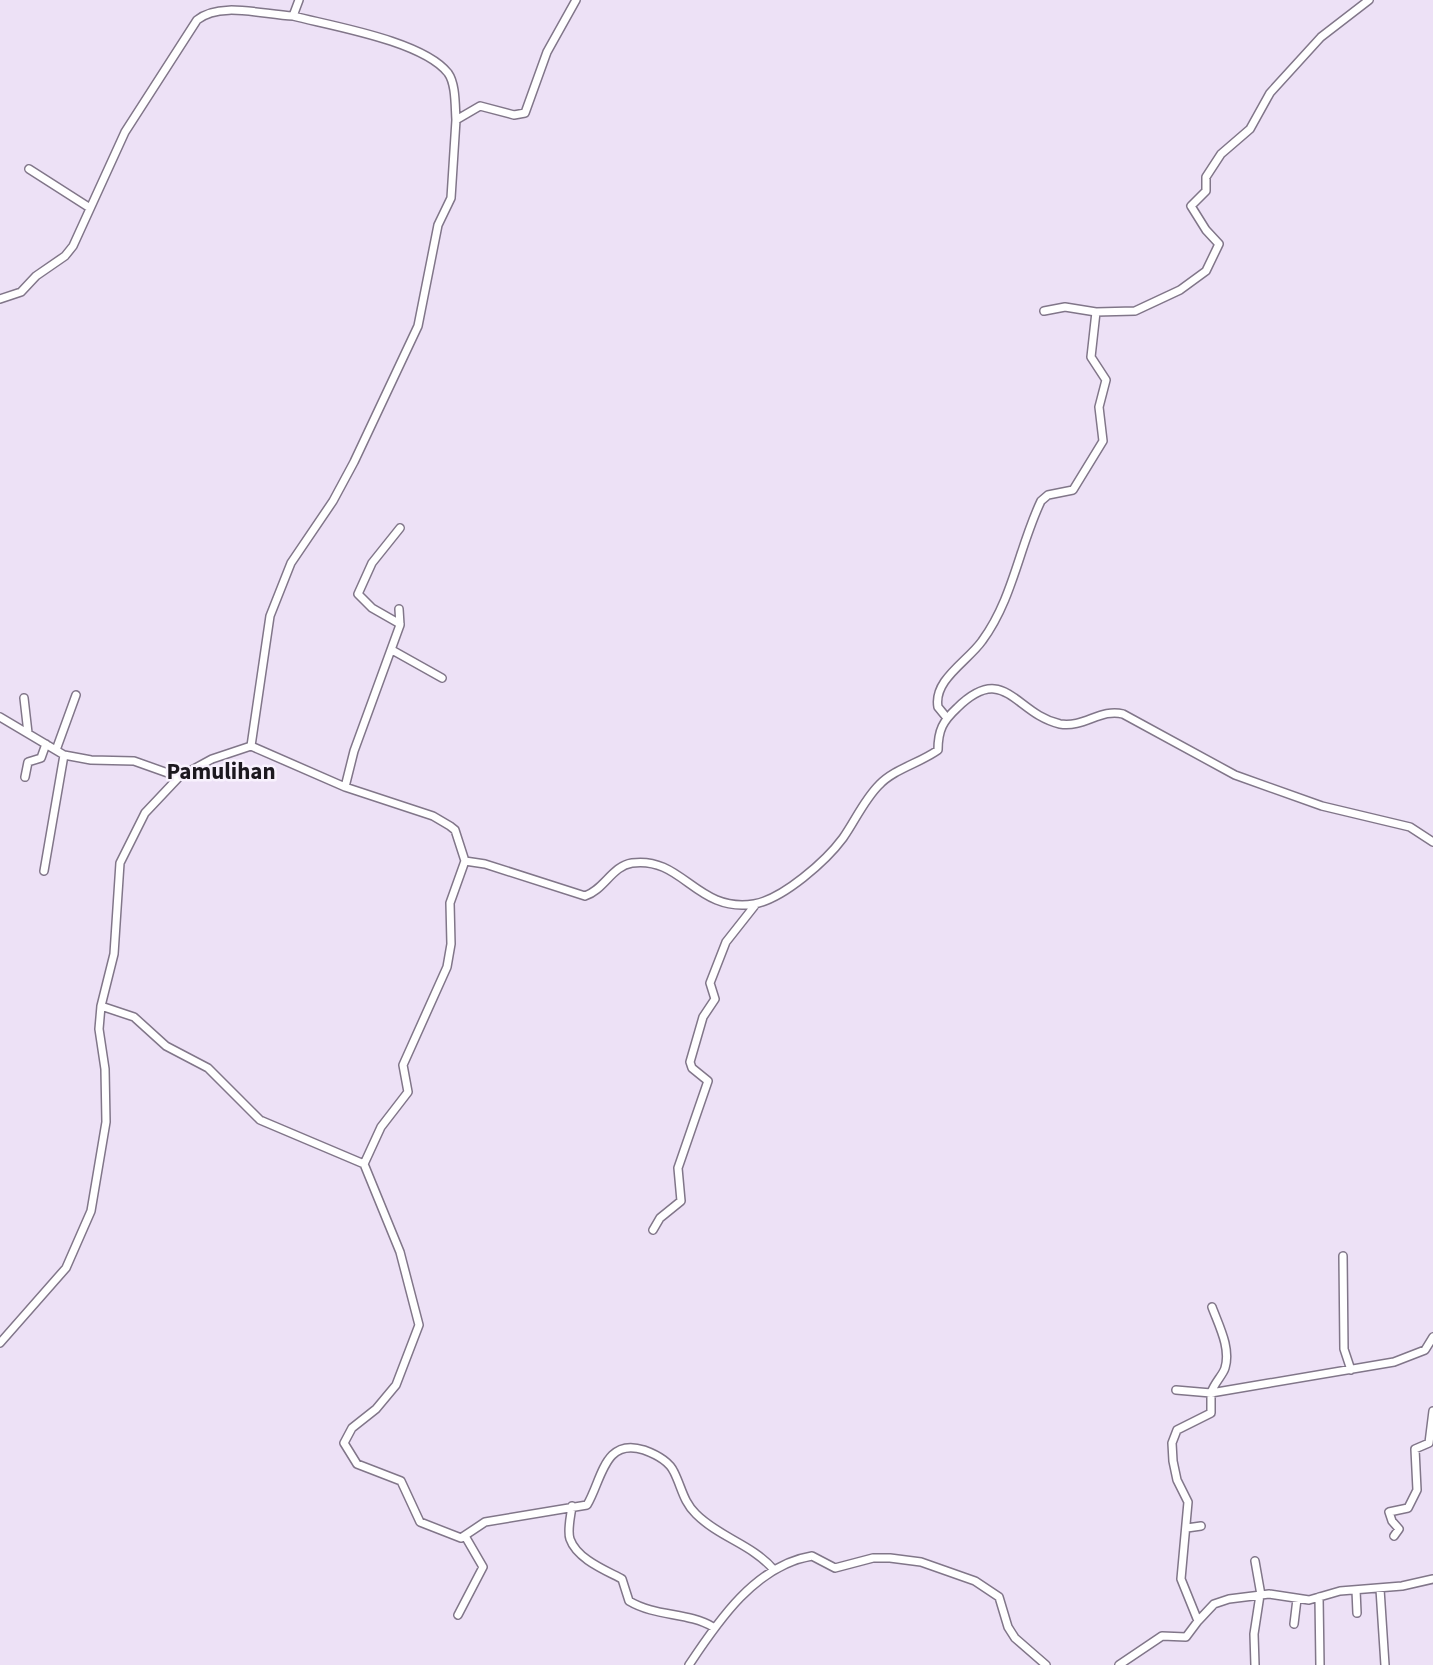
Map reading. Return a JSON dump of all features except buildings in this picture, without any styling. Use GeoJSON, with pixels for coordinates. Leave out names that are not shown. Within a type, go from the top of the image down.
{"type":"FeatureCollection","features":[{"type":"Feature","properties":{"kind":"street"},"geometry":{"type":"LineString","coordinates":[[293,16],[299,0]]}},
{"type":"Feature","properties":{"kind":"street"},"geometry":{"type":"LineString","coordinates":[[456,120],[480,106],[514,115],[525,113],[547,52],[576,0]]}},
{"type":"Feature","properties":{"kind":"street"},"geometry":{"type":"LineString","coordinates":[[1044,311],[1065,307],[1096,312],[1145,308],[1180,290],[1204,273],[1219,244],[1206,230],[1191,206],[1206,191],[1206,177],[1227,146],[1250,129],[1270,93],[1321,37],[1369,0]]}},
{"type":"Feature","properties":{"kind":"street"},"geometry":{"type":"LineString","coordinates":[[0,299],[17,295],[36,276],[65,257],[125,132],[197,20],[209,13],[229,11],[293,16],[408,47],[438,64],[449,74],[456,120],[451,198],[438,225],[418,326],[349,472],[291,563],[270,616],[251,746]]}},
{"type":"Feature","properties":{"kind":"street"},"geometry":{"type":"LineString","coordinates":[[29,169],[90,208]]}},
{"type":"Feature","properties":{"kind":"street"},"geometry":{"type":"LineString","coordinates":[[947,718],[938,707],[940,690],[979,645],[1005,603],[1041,501],[1048,495],[1073,490],[1102,446],[1104,437],[1100,407],[1106,380],[1091,357],[1096,312]]}},
{"type":"Feature","properties":{"kind":"street"},"geometry":{"type":"LineString","coordinates":[[400,528],[372,564],[358,594],[372,608],[400,624]]}},
{"type":"Feature","properties":{"kind":"street"},"geometry":{"type":"LineString","coordinates":[[345,787],[354,751],[400,624],[399,609]]}},
{"type":"Feature","properties":{"kind":"street"},"geometry":{"type":"LineString","coordinates":[[392,650],[442,678]]}},
{"type":"Feature","properties":{"kind":"street"},"geometry":{"type":"LineString","coordinates":[[653,1230],[660,1218],[681,1201],[678,1168],[708,1081],[692,1068],[690,1062],[703,1017],[716,997],[711,979],[728,938],[756,904],[785,889],[818,865],[843,837],[879,784],[938,750],[938,734],[947,718],[972,693],[993,687],[1052,721],[1063,724],[1083,723],[1107,712],[1123,714],[1235,775],[1346,813],[1410,827],[1433,842]]}},
{"type":"Feature","properties":{"kind":"street"},"geometry":{"type":"LineString","coordinates":[[44,871],[60,752],[76,695]]}},
{"type":"Feature","properties":{"kind":"street"},"geometry":{"type":"LineString","coordinates":[[24,698],[28,733]]}},
{"type":"Feature","properties":{"kind":"street"},"geometry":{"type":"LineString","coordinates":[[0,717],[60,752],[90,760],[134,761],[179,777]]}},
{"type":"Feature","properties":{"kind":"street"},"geometry":{"type":"LineString","coordinates":[[25,777],[28,762],[41,758],[47,744]]}},
{"type":"Feature","properties":{"kind":"street"},"geometry":{"type":"LineString","coordinates":[[0,1343],[66,1268],[91,1211],[106,1122],[105,1069],[99,1029],[101,1006],[114,954],[120,863],[145,814],[179,777],[212,759],[251,746],[345,787],[433,816],[450,826],[459,838],[465,861],[450,903],[451,944],[447,967],[403,1065],[408,1092],[381,1127],[364,1164]]}},
{"type":"Feature","properties":{"kind":"street"},"geometry":{"type":"LineString","coordinates":[[465,861],[485,864],[585,896],[593,893],[619,868],[630,863],[655,864],[680,875],[704,896],[716,902],[756,904]]}},
{"type":"Feature","properties":{"kind":"street"},"geometry":{"type":"LineString","coordinates":[[101,1006],[134,1017],[166,1046],[208,1068],[260,1120],[364,1164],[400,1252],[419,1325],[396,1385],[376,1409],[346,1436],[346,1449],[358,1464],[401,1481],[414,1513],[423,1523],[458,1538],[485,1522],[587,1505],[611,1459],[624,1447],[632,1446],[652,1453],[668,1465],[682,1497],[697,1515],[723,1534],[752,1548],[774,1570]]}},
{"type":"Feature","properties":{"kind":"street"},"geometry":{"type":"LineString","coordinates":[[1343,1256],[1345,1354],[1351,1370]]}},
{"type":"Feature","properties":{"kind":"street"},"geometry":{"type":"LineString","coordinates":[[1198,1622],[1181,1578],[1188,1502],[1177,1480],[1172,1443],[1177,1430],[1211,1413],[1211,1393],[1215,1381],[1225,1369],[1227,1349],[1212,1307]]}},
{"type":"Feature","properties":{"kind":"street"},"geometry":{"type":"LineString","coordinates":[[1176,1390],[1211,1393],[1394,1362],[1425,1350],[1433,1337]]}},
{"type":"Feature","properties":{"kind":"street"},"geometry":{"type":"LineString","coordinates":[[1394,1536],[1399,1529],[1389,1514],[1408,1508],[1416,1492],[1415,1449],[1430,1442],[1433,1410]]}},
{"type":"Feature","properties":{"kind":"street"},"geometry":{"type":"LineString","coordinates":[[572,1506],[569,1536],[572,1543],[584,1557],[622,1579],[629,1601],[680,1619],[697,1618],[713,1627]]}},
{"type":"Feature","properties":{"kind":"street"},"geometry":{"type":"LineString","coordinates":[[1187,1528],[1201,1526]]}},
{"type":"Feature","properties":{"kind":"street"},"geometry":{"type":"LineString","coordinates":[[458,1615],[483,1567],[465,1536]]}},
{"type":"Feature","properties":{"kind":"street"},"geometry":{"type":"LineString","coordinates":[[689,1665],[713,1627],[729,1615],[751,1588],[774,1570],[810,1556],[835,1569],[873,1558],[921,1562],[967,1578],[999,1597],[1008,1627],[1015,1638],[1046,1665]]}},
{"type":"Feature","properties":{"kind":"street"},"geometry":{"type":"LineString","coordinates":[[1255,1561],[1260,1595],[1254,1634],[1255,1665]]}},
{"type":"Feature","properties":{"kind":"street"},"geometry":{"type":"LineString","coordinates":[[1119,1665],[1162,1636],[1185,1637],[1214,1604],[1229,1599],[1260,1595],[1297,1599],[1319,1597],[1433,1579]]}},
{"type":"Feature","properties":{"kind":"street"},"geometry":{"type":"LineString","coordinates":[[1380,1589],[1385,1665]]}},
{"type":"Feature","properties":{"kind":"street"},"geometry":{"type":"LineString","coordinates":[[1356,1590],[1357,1613]]}},
{"type":"Feature","properties":{"kind":"street"},"geometry":{"type":"LineString","coordinates":[[1319,1597],[1320,1665]]}},
{"type":"Feature","properties":{"kind":"street"},"geometry":{"type":"LineString","coordinates":[[1294,1624],[1297,1599]]}},
{"type":"Feature","properties":{"kind":"district","name":"Pamulihan"},"geometry":{"type":"Point","coordinates":[221,771]}}]}
